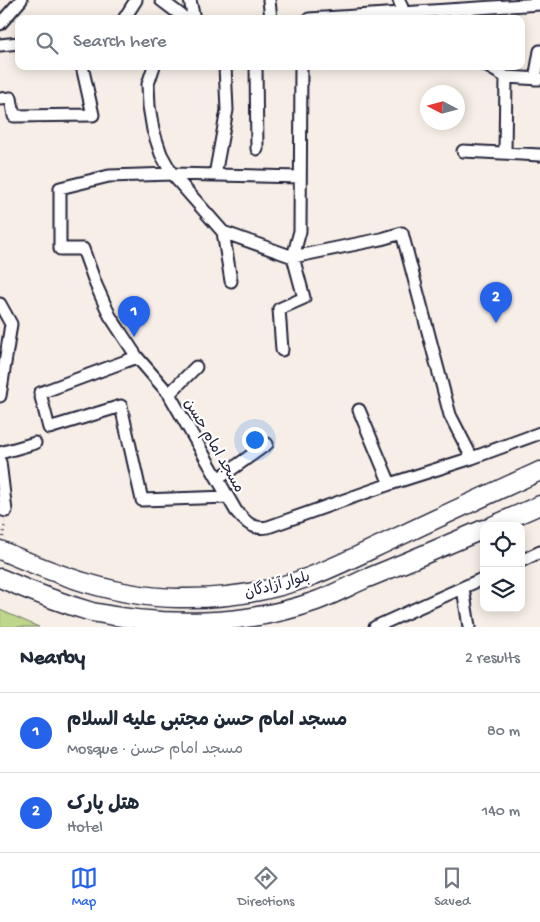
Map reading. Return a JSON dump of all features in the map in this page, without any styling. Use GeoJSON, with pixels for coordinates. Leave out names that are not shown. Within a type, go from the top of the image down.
{"type":"FeatureCollection","features":[{"type":"Feature","properties":{"kind":"main road","name":"بلوار آزادگان"},"geometry":{"type":"LineString","coordinates":[[1,550],[99,588],[178,598],[223,597],[266,589],[308,577],[540,471]]}},
{"type":"Feature","properties":{"kind":"main road"},"geometry":{"type":"LineString","coordinates":[[501,522],[540,505]]}},
{"type":"Feature","properties":{"kind":"main road","name":"بلوار آزادگان"},"geometry":{"type":"LineString","coordinates":[[0,578],[93,612],[178,624],[226,622],[272,613],[317,601],[480,531]]}},
{"type":"Feature","properties":{"kind":"street"},"geometry":{"type":"LineString","coordinates":[[0,24],[21,0]]}},
{"type":"Feature","properties":{"kind":"street"},"geometry":{"type":"LineString","coordinates":[[127,15],[136,0]]}},
{"type":"Feature","properties":{"kind":"street"},"geometry":{"type":"LineString","coordinates":[[161,0],[181,15]]}},
{"type":"Feature","properties":{"kind":"street"},"geometry":{"type":"LineString","coordinates":[[190,0],[193,15]]}},
{"type":"Feature","properties":{"kind":"street"},"geometry":{"type":"LineString","coordinates":[[269,0],[271,15]]}},
{"type":"Feature","properties":{"kind":"street"},"geometry":{"type":"LineString","coordinates":[[399,0],[404,12]]}},
{"type":"Feature","properties":{"kind":"street"},"geometry":{"type":"LineString","coordinates":[[363,15],[404,12],[431,5],[483,9],[540,4]]}},
{"type":"Feature","properties":{"kind":"street"},"geometry":{"type":"LineString","coordinates":[[0,46],[15,44]]}},
{"type":"Feature","properties":{"kind":"street"},"geometry":{"type":"LineString","coordinates":[[494,70],[506,77],[538,79],[540,51]]}},
{"type":"Feature","properties":{"kind":"street"},"geometry":{"type":"LineString","coordinates":[[0,99],[11,98],[14,116],[94,116],[83,70]]}},
{"type":"Feature","properties":{"kind":"street"},"geometry":{"type":"LineString","coordinates":[[153,70],[148,84],[150,114],[161,154],[172,174],[223,232],[293,257],[402,233],[450,415],[472,458]]}},
{"type":"Feature","properties":{"kind":"street"},"geometry":{"type":"LineString","coordinates":[[215,175],[227,110],[225,70]]}},
{"type":"Feature","properties":{"kind":"street"},"geometry":{"type":"LineString","coordinates":[[256,70],[257,149]]}},
{"type":"Feature","properties":{"kind":"street"},"geometry":{"type":"LineString","coordinates":[[282,350],[279,309],[304,298],[293,257],[300,231],[301,70]]}},
{"type":"Feature","properties":{"kind":"street"},"geometry":{"type":"LineString","coordinates":[[505,153],[506,77]]}},
{"type":"Feature","properties":{"kind":"street"},"geometry":{"type":"LineString","coordinates":[[462,151],[540,154]]}},
{"type":"Feature","properties":{"kind":"street"},"geometry":{"type":"LineString","coordinates":[[172,174],[300,177]]}},
{"type":"Feature","properties":{"kind":"street","name":"مسجد امام حسن"},"geometry":{"type":"LineString","coordinates":[[172,174],[109,176],[60,188],[60,250],[83,249],[110,316],[137,357],[169,394],[236,511],[247,524],[262,528],[472,458],[540,433]]}},
{"type":"Feature","properties":{"kind":"street"},"geometry":{"type":"LineString","coordinates":[[223,232],[231,281]]}},
{"type":"Feature","properties":{"kind":"street"},"geometry":{"type":"LineString","coordinates":[[0,304],[11,324],[0,396]]}},
{"type":"Feature","properties":{"kind":"street"},"geometry":{"type":"LineString","coordinates":[[137,357],[40,392],[49,428],[121,406],[142,500],[228,497]]}},
{"type":"Feature","properties":{"kind":"street"},"geometry":{"type":"LineString","coordinates":[[169,394],[196,367]]}},
{"type":"Feature","properties":{"kind":"street"},"geometry":{"type":"LineString","coordinates":[[360,410],[390,484]]}},
{"type":"Feature","properties":{"kind":"street"},"geometry":{"type":"LineString","coordinates":[[0,453],[35,443]]}},
{"type":"Feature","properties":{"kind":"street"},"geometry":{"type":"LineString","coordinates":[[218,479],[267,444]]}},
{"type":"Feature","properties":{"kind":"street"},"geometry":{"type":"LineString","coordinates":[[0,462],[3,510]]}},
{"type":"Feature","properties":{"kind":"street"},"geometry":{"type":"LineString","coordinates":[[525,559],[540,552]]}},
{"type":"Feature","properties":{"kind":"street"},"geometry":{"type":"LineString","coordinates":[[375,627],[480,580]]}},
{"type":"Feature","properties":{"kind":"street"},"geometry":{"type":"LineString","coordinates":[[463,588],[470,627]]}},
{"type":"Feature","properties":{"kind":"path"},"geometry":{"type":"LineString","coordinates":[[1,550],[3,510]]}},
{"type":"Feature","properties":{"kind":"green space"},"geometry":{"type":"Polygon","coordinates":[[[0,610],[39,627],[0,627],[0,610]]]}},
{"type":"Feature","properties":{"kind":"place","name":"هتل پارک"},"geometry":{"type":"Point","coordinates":[496,323]}},
{"type":"Feature","properties":{"kind":"place","name":"مسجد امام حسن مجتبی علیه السلام"},"geometry":{"type":"Point","coordinates":[134,337]}}]}
